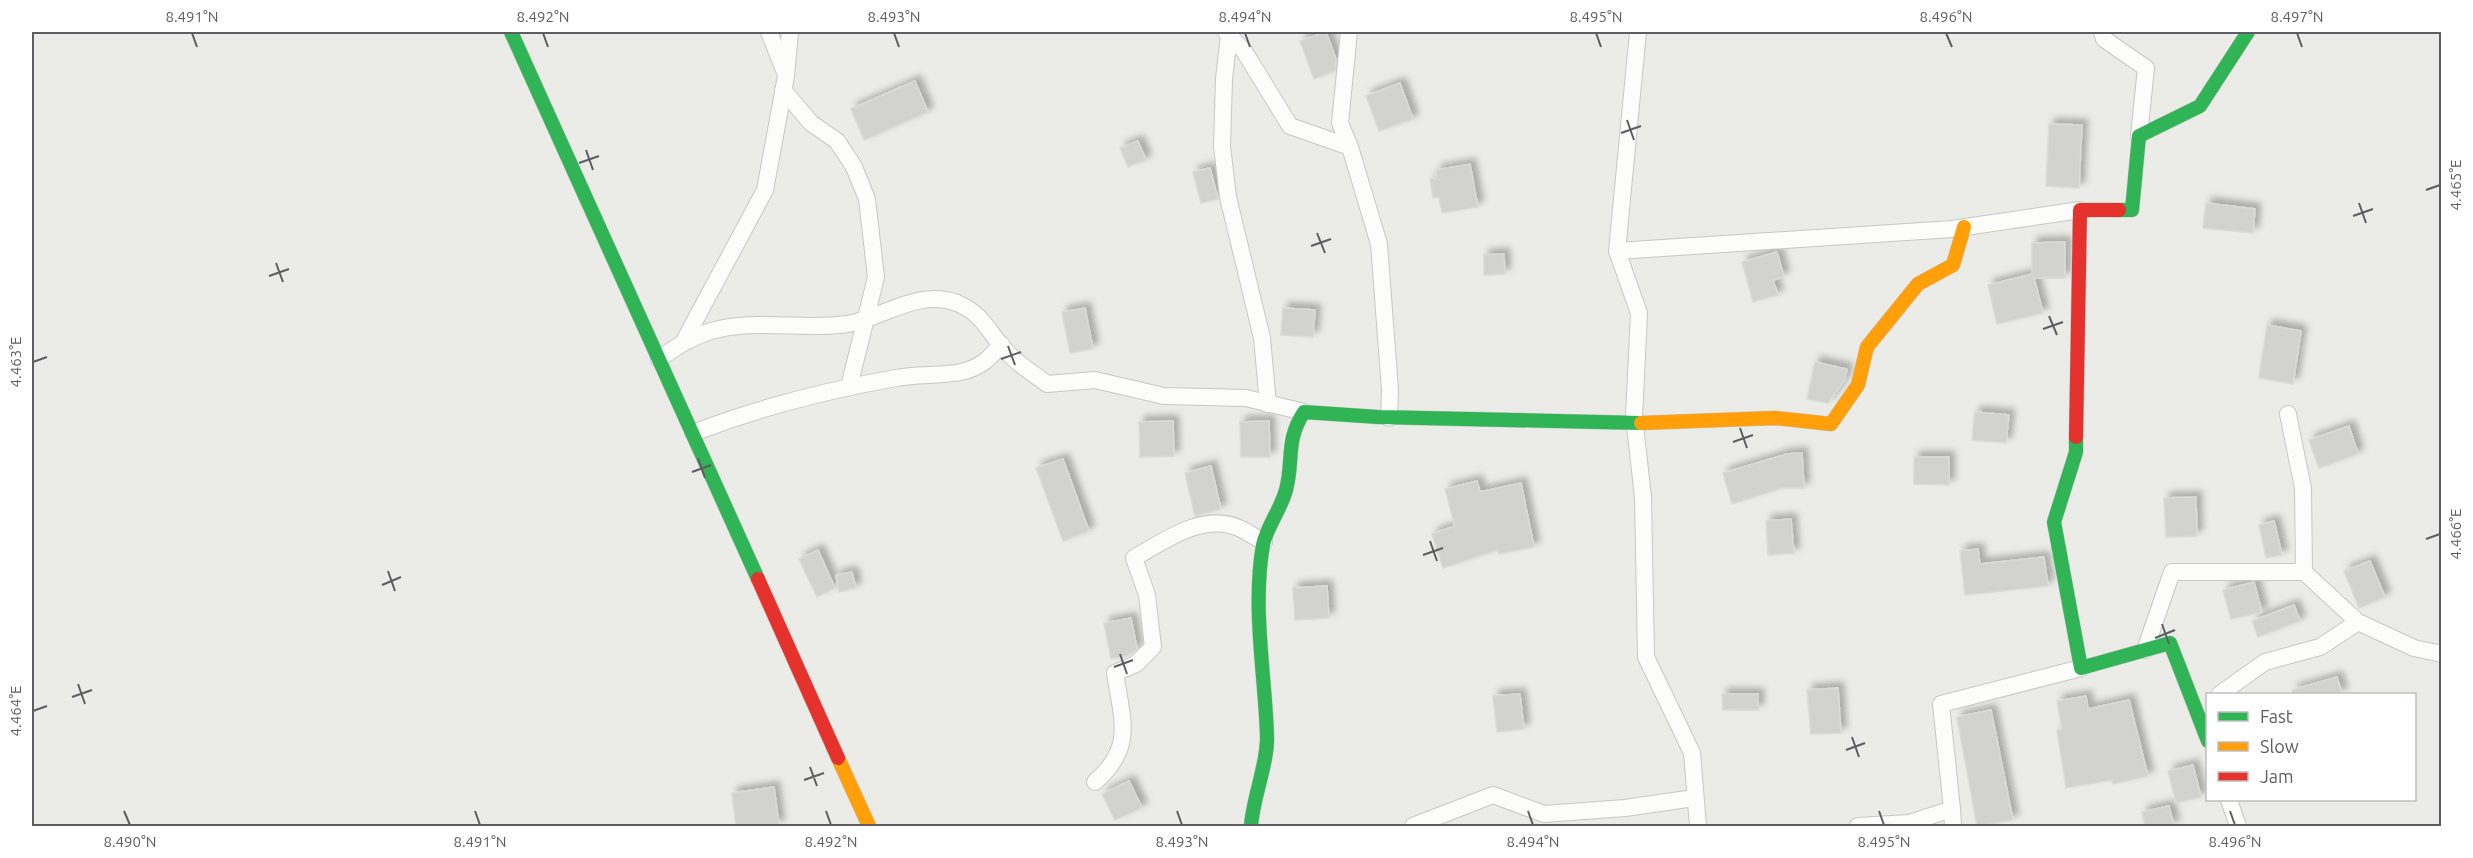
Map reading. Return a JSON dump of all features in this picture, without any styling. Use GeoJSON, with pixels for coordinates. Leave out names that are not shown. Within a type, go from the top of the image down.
{"type":"FeatureCollection","features":[{"type":"Feature","properties":{"kind":"street"},"geometry":{"type":"LineString","coordinates":[[511,32],[869,826]]}},
{"type":"Feature","properties":{"kind":"street"},"geometry":{"type":"LineString","coordinates":[[768,32],[784,83],[811,123],[837,141],[854,167],[867,199],[876,277],[849,387]]}},
{"type":"Feature","properties":{"kind":"street"},"geometry":{"type":"LineString","coordinates":[[684,341],[765,190],[784,83],[790,32]]}},
{"type":"Feature","properties":{"kind":"street"},"geometry":{"type":"LineString","coordinates":[[1349,32],[1340,123],[1350,147],[1379,244],[1390,390],[1389,418]]}},
{"type":"Feature","properties":{"kind":"street"},"geometry":{"type":"LineString","coordinates":[[1638,32],[1617,251],[1639,312],[1635,422],[1643,497],[1646,657],[1692,753],[1698,826]]}},
{"type":"Feature","properties":{"kind":"street"},"geometry":{"type":"LineString","coordinates":[[1617,251],[1965,227],[2080,210],[2132,210],[2146,68],[2104,39],[2102,32]]}},
{"type":"Feature","properties":{"kind":"street"},"geometry":{"type":"LineString","coordinates":[[2139,136],[2200,106],[2248,32]]}},
{"type":"Feature","properties":{"kind":"street"},"geometry":{"type":"LineString","coordinates":[[1228,33],[1244,51],[1290,126],[1350,147]]}},
{"type":"Feature","properties":{"kind":"street"},"geometry":{"type":"LineString","coordinates":[[1228,33],[1222,146],[1228,197],[1262,338],[1268,404]]}},
{"type":"Feature","properties":{"kind":"street"},"geometry":{"type":"LineString","coordinates":[[2080,210],[2076,452],[2054,522],[2081,668]]}},
{"type":"Feature","properties":{"kind":"street"},"geometry":{"type":"LineString","coordinates":[[660,359],[684,341],[713,330],[751,325],[805,327],[849,324],[921,299],[955,302],[979,315],[1008,353],[1047,384],[1095,380],[1164,396],[1246,398],[1304,412],[1389,418],[1635,422],[1775,418],[1832,424],[1858,385],[1867,347],[1918,284],[1953,265],[1965,227]]}},
{"type":"Feature","properties":{"kind":"street"},"geometry":{"type":"LineString","coordinates":[[693,433],[732,418],[849,387],[899,377],[961,372],[985,363],[1001,344]]}},
{"type":"Feature","properties":{"kind":"street"},"geometry":{"type":"LineString","coordinates":[[1251,826],[1252,808],[1267,739],[1261,676],[1259,574],[1264,542],[1286,490],[1293,429],[1304,412]]}},
{"type":"Feature","properties":{"kind":"street"},"geometry":{"type":"LineString","coordinates":[[2288,414],[2303,488],[2304,572]]}},
{"type":"Feature","properties":{"kind":"street"},"geometry":{"type":"LineString","coordinates":[[1095,782],[1111,768],[1124,741],[1115,673],[1136,664],[1153,647],[1147,595],[1134,558],[1183,530],[1212,525],[1238,527],[1264,542]]}},
{"type":"Feature","properties":{"kind":"street"},"geometry":{"type":"LineString","coordinates":[[2145,650],[2172,572],[2304,572],[2358,622],[2414,648],[2442,654]]}},
{"type":"Feature","properties":{"kind":"street"},"geometry":{"type":"LineString","coordinates":[[2221,693],[2265,662],[2320,647],[2358,622]]}},
{"type":"Feature","properties":{"kind":"street"},"geometry":{"type":"LineString","coordinates":[[1953,826],[1941,704],[2170,643],[2202,708],[2206,730]]}},
{"type":"Feature","properties":{"kind":"street"},"geometry":{"type":"LineString","coordinates":[[1413,826],[1493,795],[1544,814],[1625,808],[1694,798]]}},
{"type":"Feature","properties":{"kind":"street"},"geometry":{"type":"LineString","coordinates":[[2229,801],[2238,826]]}},
{"type":"Feature","properties":{"kind":"street"},"geometry":{"type":"LineString","coordinates":[[1858,826],[1910,823],[1952,809]]}},
{"type":"Feature","properties":{"kind":"building"},"geometry":{"type":"Polygon","coordinates":[[[1326,32],[1336,59],[1335,71],[1314,79],[1300,41],[1326,32]]]}},
{"type":"Feature","properties":{"kind":"building"},"geometry":{"type":"Polygon","coordinates":[[[915,81],[928,112],[864,140],[851,109],[915,81]]]}},
{"type":"Feature","properties":{"kind":"building"},"geometry":{"type":"Polygon","coordinates":[[[1400,83],[1413,119],[1379,131],[1366,96],[1400,83]]]}},
{"type":"Feature","properties":{"kind":"building"},"geometry":{"type":"Polygon","coordinates":[[[2049,124],[2082,125],[2079,188],[2046,186],[2049,124]]]}},
{"type":"Feature","properties":{"kind":"building"},"geometry":{"type":"Polygon","coordinates":[[[1138,141],[1146,160],[1128,167],[1120,148],[1138,141]]]}},
{"type":"Feature","properties":{"kind":"building"},"geometry":{"type":"Polygon","coordinates":[[[1470,164],[1478,207],[1442,213],[1439,197],[1433,198],[1430,179],[1437,178],[1436,170],[1470,164]]]}},
{"type":"Feature","properties":{"kind":"building"},"geometry":{"type":"Polygon","coordinates":[[[1210,168],[1218,199],[1201,203],[1193,172],[1210,168]]]}},
{"type":"Feature","properties":{"kind":"building"},"geometry":{"type":"Polygon","coordinates":[[[2206,203],[2255,209],[2253,233],[2203,228],[2206,203]]]}},
{"type":"Feature","properties":{"kind":"building"},"geometry":{"type":"Polygon","coordinates":[[[2065,242],[2065,278],[2034,278],[2043,313],[1997,324],[1988,285],[2032,274],[2032,243],[2065,242]]]}},
{"type":"Feature","properties":{"kind":"building"},"geometry":{"type":"Polygon","coordinates":[[[1777,252],[1784,277],[1773,280],[1778,295],[1753,302],[1742,262],[1777,252]]]}},
{"type":"Feature","properties":{"kind":"building"},"geometry":{"type":"Polygon","coordinates":[[[1504,254],[1505,274],[1484,275],[1484,255],[1504,254]]]}},
{"type":"Feature","properties":{"kind":"building"},"geometry":{"type":"Polygon","coordinates":[[[1085,308],[1093,349],[1070,353],[1062,312],[1085,308]]]}},
{"type":"Feature","properties":{"kind":"building"},"geometry":{"type":"Polygon","coordinates":[[[1283,308],[1315,310],[1313,337],[1281,335],[1283,308]]]}},
{"type":"Feature","properties":{"kind":"building"},"geometry":{"type":"Polygon","coordinates":[[[2267,325],[2301,331],[2293,384],[2259,378],[2267,325]]]}},
{"type":"Feature","properties":{"kind":"building"},"geometry":{"type":"Polygon","coordinates":[[[1815,362],[1847,369],[1845,379],[1828,403],[1807,399],[1815,362]]]}},
{"type":"Feature","properties":{"kind":"building"},"geometry":{"type":"Polygon","coordinates":[[[1975,412],[2009,415],[2006,443],[1972,440],[1975,412]]]}},
{"type":"Feature","properties":{"kind":"building"},"geometry":{"type":"Polygon","coordinates":[[[1173,421],[1174,456],[1140,457],[1139,422],[1173,421]]]}},
{"type":"Feature","properties":{"kind":"building"},"geometry":{"type":"Polygon","coordinates":[[[1269,421],[1270,457],[1241,457],[1240,422],[1269,421]]]}},
{"type":"Feature","properties":{"kind":"building"},"geometry":{"type":"Polygon","coordinates":[[[2349,426],[2358,454],[2319,468],[2309,440],[2349,426]]]}},
{"type":"Feature","properties":{"kind":"building"},"geometry":{"type":"Polygon","coordinates":[[[1802,453],[1804,488],[1782,488],[1732,504],[1723,473],[1787,454],[1802,453]]]}},
{"type":"Feature","properties":{"kind":"building"},"geometry":{"type":"Polygon","coordinates":[[[1914,457],[1949,457],[1949,485],[1914,484],[1914,457]]]}},
{"type":"Feature","properties":{"kind":"building"},"geometry":{"type":"Polygon","coordinates":[[[1063,459],[1089,531],[1063,541],[1036,468],[1063,459]]]}},
{"type":"Feature","properties":{"kind":"building"},"geometry":{"type":"Polygon","coordinates":[[[1211,466],[1221,509],[1195,516],[1185,473],[1211,466]]]}},
{"type":"Feature","properties":{"kind":"building"},"geometry":{"type":"Polygon","coordinates":[[[1477,481],[1480,492],[1521,483],[1534,547],[1499,554],[1498,550],[1443,568],[1432,534],[1455,526],[1445,489],[1477,481]]]}},
{"type":"Feature","properties":{"kind":"building"},"geometry":{"type":"Polygon","coordinates":[[[2196,497],[2197,536],[2166,537],[2164,498],[2196,497]]]}},
{"type":"Feature","properties":{"kind":"building"},"geometry":{"type":"Polygon","coordinates":[[[1791,519],[1794,553],[1768,555],[1766,521],[1791,519]]]}},
{"type":"Feature","properties":{"kind":"building"},"geometry":{"type":"Polygon","coordinates":[[[2274,521],[2282,555],[2266,558],[2259,525],[2274,521]]]}},
{"type":"Feature","properties":{"kind":"building"},"geometry":{"type":"Polygon","coordinates":[[[1978,549],[1980,564],[2044,557],[2048,586],[1965,595],[1960,551],[1978,549]]]}},
{"type":"Feature","properties":{"kind":"building"},"geometry":{"type":"Polygon","coordinates":[[[818,550],[835,588],[817,597],[799,559],[818,550]]]}},
{"type":"Feature","properties":{"kind":"building"},"geometry":{"type":"Polygon","coordinates":[[[2370,561],[2385,597],[2359,608],[2344,571],[2370,561]]]}},
{"type":"Feature","properties":{"kind":"building"},"geometry":{"type":"Polygon","coordinates":[[[852,572],[856,588],[839,592],[836,575],[852,572]]]}},
{"type":"Feature","properties":{"kind":"building"},"geometry":{"type":"Polygon","coordinates":[[[2254,582],[2262,612],[2231,619],[2223,590],[2254,582]]]}},
{"type":"Feature","properties":{"kind":"building"},"geometry":{"type":"Polygon","coordinates":[[[1327,586],[1329,618],[1295,620],[1293,588],[1327,586]]]}},
{"type":"Feature","properties":{"kind":"building"},"geometry":{"type":"Polygon","coordinates":[[[2294,605],[2300,621],[2258,637],[2252,621],[2294,605]]]}},
{"type":"Feature","properties":{"kind":"building"},"geometry":{"type":"Polygon","coordinates":[[[1131,618],[1137,649],[1127,656],[1111,659],[1104,623],[1131,618]]]}},
{"type":"Feature","properties":{"kind":"building"},"geometry":{"type":"Polygon","coordinates":[[[2337,677],[2342,693],[2293,693],[2292,690],[2337,677]]]}},
{"type":"Feature","properties":{"kind":"building"},"geometry":{"type":"Polygon","coordinates":[[[1838,688],[1841,733],[1811,734],[1807,690],[1838,688]]]}},
{"type":"Feature","properties":{"kind":"building"},"geometry":{"type":"Polygon","coordinates":[[[1520,694],[1524,729],[1497,732],[1493,696],[1520,694]]]}},
{"type":"Feature","properties":{"kind":"building"},"geometry":{"type":"Polygon","coordinates":[[[1722,694],[1758,694],[1758,710],[1723,710],[1722,694]]]}},
{"type":"Feature","properties":{"kind":"building"},"geometry":{"type":"Polygon","coordinates":[[[2086,696],[2088,709],[2129,700],[2148,776],[2113,784],[2112,780],[2066,788],[2057,730],[2062,729],[2057,701],[2086,696]]]}},
{"type":"Feature","properties":{"kind":"building"},"geometry":{"type":"Polygon","coordinates":[[[1991,710],[2013,820],[1977,826],[1957,717],[1991,710]]]}},
{"type":"Feature","properties":{"kind":"building"},"geometry":{"type":"Polygon","coordinates":[[[2193,765],[2201,797],[2176,803],[2168,771],[2193,765]]]}},
{"type":"Feature","properties":{"kind":"building"},"geometry":{"type":"Polygon","coordinates":[[[1129,781],[1142,808],[1115,820],[1102,794],[1129,781]]]}},
{"type":"Feature","properties":{"kind":"building"},"geometry":{"type":"Polygon","coordinates":[[[774,787],[779,825],[736,826],[732,793],[774,787]]]}},
{"type":"Feature","properties":{"kind":"building"},"geometry":{"type":"Polygon","coordinates":[[[2169,806],[2174,826],[2145,826],[2142,812],[2169,806]]]}},
{"type":"Feature","properties":{"kind":"traffic: fast"},"geometry":{"type":"LineString","coordinates":[[511,32],[758,579]]}},
{"type":"Feature","properties":{"kind":"traffic: fast"},"geometry":{"type":"LineString","coordinates":[[2119,210],[2132,210],[2139,136],[2200,106],[2248,32]]}},
{"type":"Feature","properties":{"kind":"traffic: fast"},"geometry":{"type":"LineString","coordinates":[[1251,826],[1267,746],[1259,617],[1263,545],[1286,490],[1294,432],[1304,412],[1378,417],[1641,423]]}},
{"type":"Feature","properties":{"kind":"traffic: fast"},"geometry":{"type":"LineString","coordinates":[[2076,437],[2076,452],[2054,522],[2081,668],[2170,643],[2206,736]]}},
{"type":"Feature","properties":{"kind":"traffic: slow"},"geometry":{"type":"LineString","coordinates":[[1641,423],[1775,418],[1831,424],[1858,385],[1867,347],[1918,284],[1953,265],[1964,227]]}},
{"type":"Feature","properties":{"kind":"traffic: slow"},"geometry":{"type":"LineString","coordinates":[[838,758],[869,826]]}},
{"type":"Feature","properties":{"kind":"traffic: jam"},"geometry":{"type":"LineString","coordinates":[[2076,437],[2080,210],[2119,210]]}},
{"type":"Feature","properties":{"kind":"traffic: jam"},"geometry":{"type":"LineString","coordinates":[[758,579],[838,758]]}}]}
